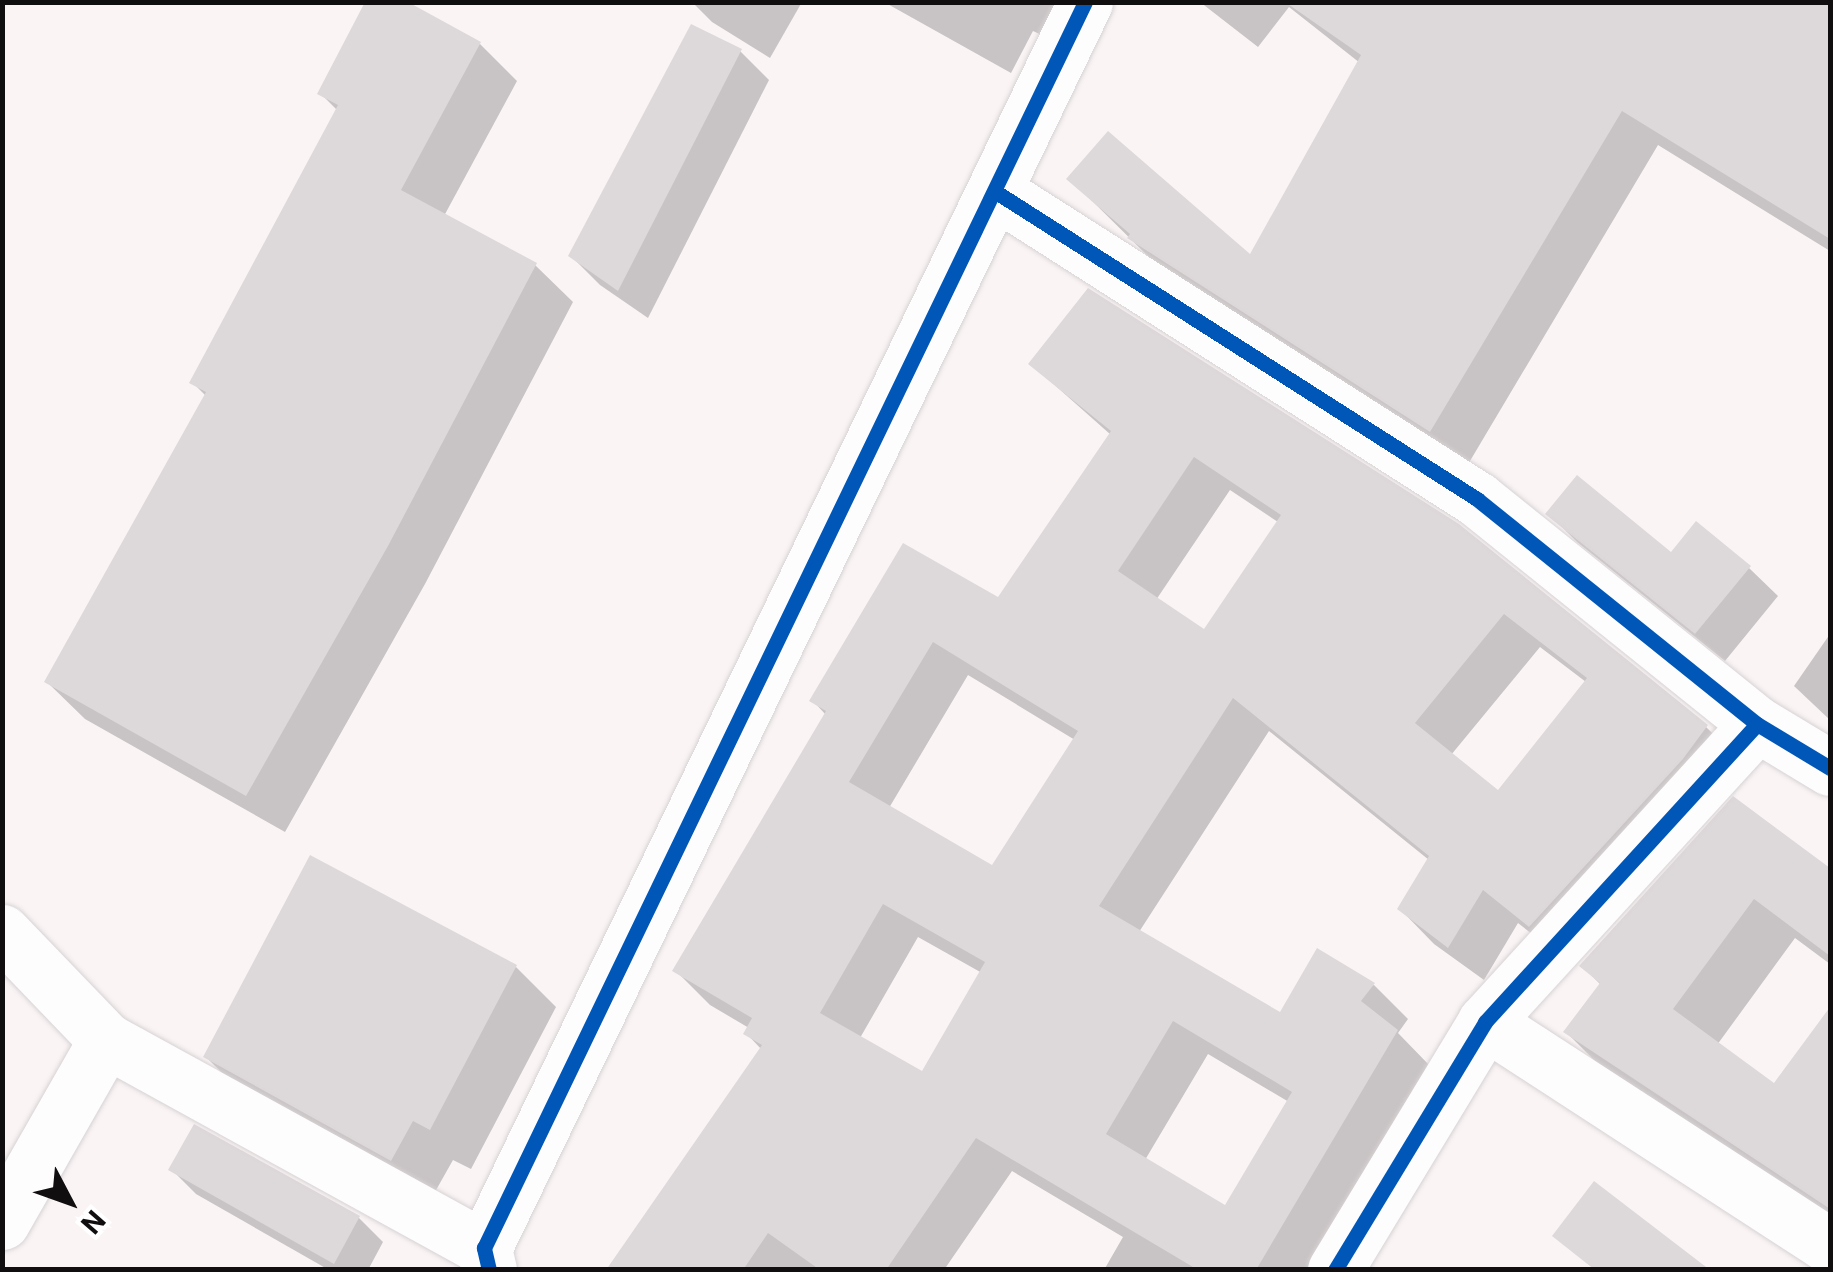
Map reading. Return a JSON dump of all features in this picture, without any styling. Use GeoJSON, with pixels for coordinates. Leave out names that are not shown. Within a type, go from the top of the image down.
{"type":"FeatureCollection","features":[{"type":"Feature","properties":{"kind":"street"},"geometry":{"type":"LineString","coordinates":[[2,932],[106,1040],[487,1259],[1084,2]]}},
{"type":"Feature","properties":{"kind":"street"},"geometry":{"type":"LineString","coordinates":[[996,192],[1478,499],[1756,724],[1830,768]]}},
{"type":"Feature","properties":{"kind":"street"},"geometry":{"type":"LineString","coordinates":[[1335,1270],[1485,1022],[1756,724]]}},
{"type":"Feature","properties":{"kind":"street"},"geometry":{"type":"LineString","coordinates":[[1485,1022],[1830,1246]]}},
{"type":"Feature","properties":{"kind":"street"},"geometry":{"type":"LineString","coordinates":[[2,1222],[106,1040]]}},
{"type":"Feature","properties":{"kind":"building"},"geometry":{"type":"Polygon","coordinates":[[[365,2],[408,2],[481,42],[401,190],[537,263],[388,546],[246,796],[44,682],[206,392],[189,383],[338,105],[317,94],[365,2]]]}},
{"type":"Feature","properties":{"kind":"building"},"geometry":{"type":"Polygon","coordinates":[[[1285,2],[1830,2],[1830,239],[1622,111],[1430,432],[1127,238],[1130,234],[1066,179],[1108,131],[1250,254],[1361,55],[1285,2]]]}},
{"type":"Feature","properties":{"kind":"building"},"geometry":{"type":"Polygon","coordinates":[[[691,24],[742,49],[618,291],[568,256],[691,24]]]}},
{"type":"Feature","properties":{"kind":"building"},"geometry":{"type":"Polygon","coordinates":[[[1088,288],[1459,524],[1708,725],[1683,759],[1529,927],[1483,890],[1448,948],[1397,909],[1429,856],[1233,698],[1099,906],[1280,1012],[1317,948],[1375,983],[1361,1001],[1398,1030],[1256,1270],[1198,1270],[976,1138],[886,1270],[820,1270],[768,1233],[743,1270],[606,1270],[762,1045],[743,1034],[752,1018],[672,971],[826,711],[809,701],[903,543],[998,597],[1111,431],[1028,364],[1088,288]],[[1194,457],[1118,571],[1204,629],[1281,515],[1194,457]],[[1504,614],[1415,723],[1498,790],[1587,678],[1504,614]],[[933,642],[849,782],[992,865],[1078,731],[933,642]],[[883,904],[820,1013],[922,1071],[985,962],[883,904]],[[1173,1021],[1106,1134],[1225,1205],[1292,1092],[1173,1021]]]}},
{"type":"Feature","properties":{"kind":"building"},"geometry":{"type":"Polygon","coordinates":[[[1577,475],[1671,552],[1696,521],[1751,566],[1695,634],[1545,514],[1577,475]]]}},
{"type":"Feature","properties":{"kind":"building"},"geometry":{"type":"Polygon","coordinates":[[[1733,796],[1830,868],[1830,956],[1754,899],[1673,1009],[1774,1083],[1830,1007],[1830,1209],[1563,1032],[1600,983],[1579,966],[1733,796]]]}},
{"type":"Feature","properties":{"kind":"building"},"geometry":{"type":"Polygon","coordinates":[[[310,855],[517,965],[430,1130],[413,1121],[391,1161],[203,1057],[310,855]]]}},
{"type":"Feature","properties":{"kind":"building"},"geometry":{"type":"Polygon","coordinates":[[[194,1124],[360,1216],[334,1264],[168,1170],[194,1124]]]}},
{"type":"Feature","properties":{"kind":"building"},"geometry":{"type":"Polygon","coordinates":[[[1594,1181],[1710,1270],[1595,1270],[1552,1236],[1594,1181]]]}},
{"type":"Feature","properties":{"kind":"cycle path"},"geometry":{"type":"LineString","coordinates":[[489,1270],[484,1248],[1085,2]]}},
{"type":"Feature","properties":{"kind":"cycle path"},"geometry":{"type":"LineString","coordinates":[[996,192],[1477,499],[1757,724],[1830,768]]}},
{"type":"Feature","properties":{"kind":"cycle path"},"geometry":{"type":"LineString","coordinates":[[1335,1270],[1485,1022],[1757,724]]}}]}
